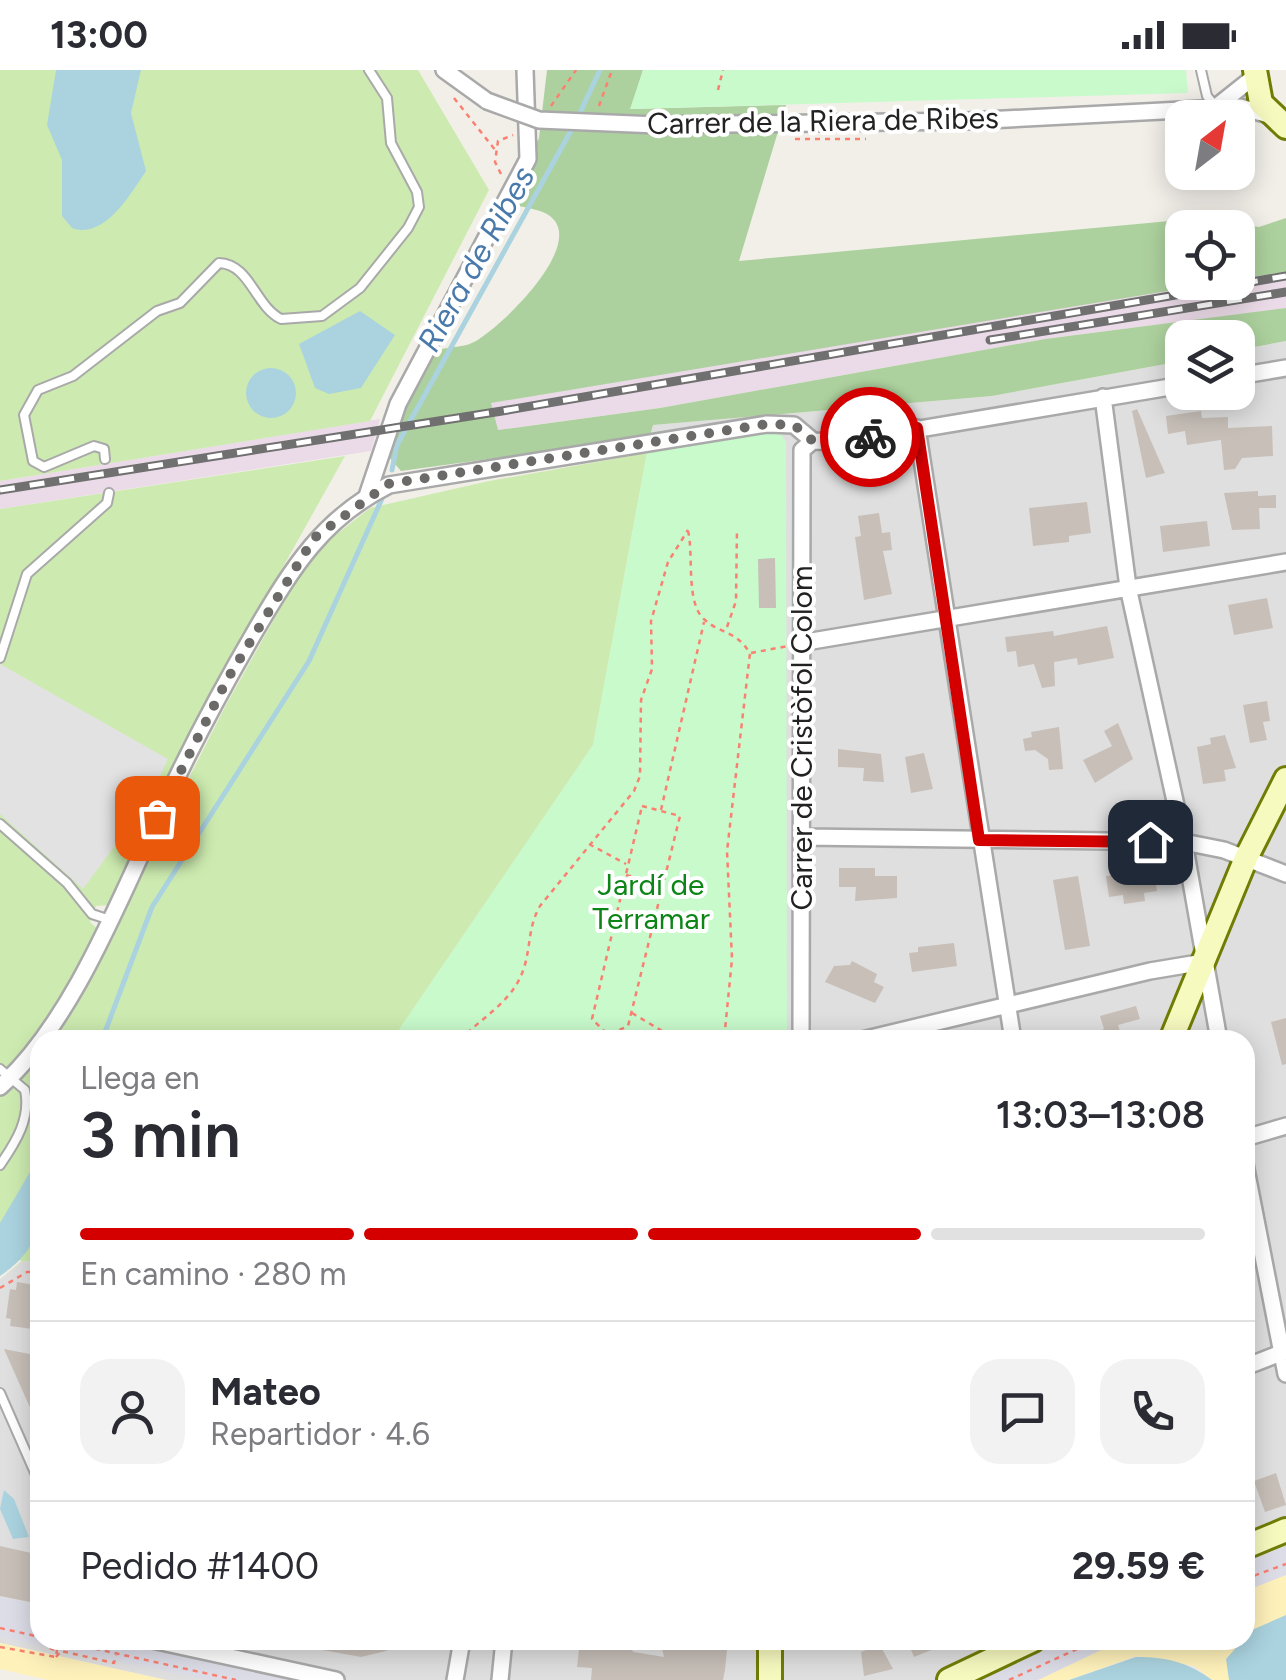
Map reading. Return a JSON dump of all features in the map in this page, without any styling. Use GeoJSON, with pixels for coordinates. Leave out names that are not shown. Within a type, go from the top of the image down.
{"type":"FeatureCollection","features":[{"type":"Feature","properties":{"kind":"street","name":"Carrer de la Riera de Ribes"},"geometry":{"type":"LineString","coordinates":[[444,70],[487,101],[538,120],[658,124],[967,121],[1165,110]]}},
{"type":"Feature","properties":{"kind":"street"},"geometry":{"type":"LineString","coordinates":[[367,496],[398,404],[531,146],[525,70]]}},
{"type":"Feature","properties":{"kind":"street"},"geometry":{"type":"LineString","coordinates":[[1224,100],[1255,73],[1278,121]]}},
{"type":"Feature","properties":{"kind":"street"},"geometry":{"type":"LineString","coordinates":[[1255,373],[1286,368]]}},
{"type":"Feature","properties":{"kind":"street"},"geometry":{"type":"LineString","coordinates":[[42,1030],[78,985],[182,766],[274,599],[314,538],[367,496],[388,484],[452,477],[571,452],[767,424],[794,425],[813,441],[842,442],[1165,388]]}},
{"type":"Feature","properties":{"kind":"street"},"geometry":{"type":"LineString","coordinates":[[1104,398],[1128,588],[1184,842],[1216,1030]]}},
{"type":"Feature","properties":{"kind":"street"},"geometry":{"type":"LineString","coordinates":[[917,428],[949,618],[979,840],[1012,1030]]}},
{"type":"Feature","properties":{"kind":"street","name":"Carrer de Cristòfol Colom"},"geometry":{"type":"LineString","coordinates":[[801,1030],[802,450],[813,441]]}},
{"type":"Feature","properties":{"kind":"street"},"geometry":{"type":"LineString","coordinates":[[800,643],[1286,562]]}},
{"type":"Feature","properties":{"kind":"street"},"geometry":{"type":"LineString","coordinates":[[1175,1030],[1246,858],[1286,779]]}},
{"type":"Feature","properties":{"kind":"street"},"geometry":{"type":"LineString","coordinates":[[804,836],[1184,842],[1246,858],[1286,874]]}},
{"type":"Feature","properties":{"kind":"street"},"geometry":{"type":"LineString","coordinates":[[905,1030],[1204,962]]}},
{"type":"Feature","properties":{"kind":"street"},"geometry":{"type":"LineString","coordinates":[[3,1078],[30,1045]]}},
{"type":"Feature","properties":{"kind":"street"},"geometry":{"type":"LineString","coordinates":[[1255,1135],[1286,1126]]}},
{"type":"Feature","properties":{"kind":"street"},"geometry":{"type":"LineString","coordinates":[[1255,1214],[1286,1374]]}},
{"type":"Feature","properties":{"kind":"street"},"geometry":{"type":"LineString","coordinates":[[1255,1363],[1283,1353]]}},
{"type":"Feature","properties":{"kind":"street"},"geometry":{"type":"LineString","coordinates":[[1255,1543],[1286,1530]]}},
{"type":"Feature","properties":{"kind":"street"},"geometry":{"type":"LineString","coordinates":[[198,1650],[336,1680]]}},
{"type":"Feature","properties":{"kind":"street"},"geometry":{"type":"LineString","coordinates":[[455,1680],[460,1650]]}},
{"type":"Feature","properties":{"kind":"street"},"geometry":{"type":"LineString","coordinates":[[500,1680],[503,1650]]}},
{"type":"Feature","properties":{"kind":"street"},"geometry":{"type":"LineString","coordinates":[[949,1680],[1012,1650]]}},
{"type":"Feature","properties":{"kind":"lane"},"geometry":{"type":"LineString","coordinates":[[105,460],[104,449],[94,446],[44,467],[32,461],[24,415],[38,390],[73,376],[157,312],[180,303],[219,263],[243,273],[262,304],[281,320],[322,316],[360,288],[408,228],[419,207],[417,192],[391,144],[387,98],[370,70]]}},
{"type":"Feature","properties":{"kind":"lane"},"geometry":{"type":"LineString","coordinates":[[1201,70],[1210,100]]}},
{"type":"Feature","properties":{"kind":"lane"},"geometry":{"type":"LineString","coordinates":[[0,658],[27,574],[107,503],[108,493]]}},
{"type":"Feature","properties":{"kind":"lane"},"geometry":{"type":"LineString","coordinates":[[0,824],[67,883],[92,914],[110,920]]}},
{"type":"Feature","properties":{"kind":"lane"},"geometry":{"type":"LineString","coordinates":[[0,1165],[17,1138],[28,1102],[25,1090],[3,1078]]}},
{"type":"Feature","properties":{"kind":"lane"},"geometry":{"type":"LineString","coordinates":[[0,1393],[30,1461]]}},
{"type":"Feature","properties":{"kind":"path"},"geometry":{"type":"LineString","coordinates":[[594,122],[612,70]]}},
{"type":"Feature","properties":{"kind":"path"},"geometry":{"type":"LineString","coordinates":[[718,90],[722,70]]}},
{"type":"Feature","properties":{"kind":"path"},"geometry":{"type":"LineString","coordinates":[[451,92],[496,152],[498,172],[506,180],[517,176]]}},
{"type":"Feature","properties":{"kind":"path"},"geometry":{"type":"LineString","coordinates":[[727,629],[736,601],[737,529]]}},
{"type":"Feature","properties":{"kind":"path"},"geometry":{"type":"LineString","coordinates":[[472,1030],[504,1002],[516,984],[524,968],[529,925],[588,844],[626,802],[640,776],[638,724],[640,700],[652,669],[651,621],[668,562],[688,530],[696,605],[704,620],[727,629],[750,653]]}},
{"type":"Feature","properties":{"kind":"path"},"geometry":{"type":"LineString","coordinates":[[661,811],[704,620]]}},
{"type":"Feature","properties":{"kind":"path"},"geometry":{"type":"LineString","coordinates":[[750,653],[800,643]]}},
{"type":"Feature","properties":{"kind":"path"},"geometry":{"type":"LineString","coordinates":[[725,1030],[732,959],[728,851],[750,653]]}},
{"type":"Feature","properties":{"kind":"path"},"geometry":{"type":"LineString","coordinates":[[602,1030],[592,1019],[642,806],[680,816],[628,1026],[621,1030]]}},
{"type":"Feature","properties":{"kind":"path"},"geometry":{"type":"LineString","coordinates":[[588,844],[627,864]]}},
{"type":"Feature","properties":{"kind":"path"},"geometry":{"type":"LineString","coordinates":[[624,874],[663,884]]}},
{"type":"Feature","properties":{"kind":"path"},"geometry":{"type":"LineString","coordinates":[[631,1013],[660,1030]]}},
{"type":"Feature","properties":{"kind":"path"},"geometry":{"type":"LineString","coordinates":[[0,1288],[30,1272]]}},
{"type":"Feature","properties":{"kind":"path"},"geometry":{"type":"LineString","coordinates":[[1255,1575],[1286,1564]]}},
{"type":"Feature","properties":{"kind":"path"},"geometry":{"type":"LineString","coordinates":[[0,1628],[30,1634]]}},
{"type":"Feature","properties":{"kind":"path"},"geometry":{"type":"LineString","coordinates":[[0,1646],[56,1657]]}},
{"type":"Feature","properties":{"kind":"path"},"geometry":{"type":"LineString","coordinates":[[56,1657],[57,1650]]}},
{"type":"Feature","properties":{"kind":"path"},"geometry":{"type":"LineString","coordinates":[[100,1650],[236,1680]]}},
{"type":"Feature","properties":{"kind":"path"},"geometry":{"type":"LineString","coordinates":[[1010,1680],[1075,1650]]}},
{"type":"Feature","properties":{"kind":"path"},"geometry":{"type":"LineString","coordinates":[[56,1657],[61,1651],[114,1663],[117,1654]]}},
{"type":"Feature","properties":{"kind":"shaded area"},"geometry":{"type":"Polygon","coordinates":[[[1286,272],[1286,308],[1165,320],[1165,324],[1045,339],[660,408],[497,430],[490,403],[1165,290],[1165,300],[1255,300],[1255,277],[1286,272]]]}},
{"type":"Feature","properties":{"kind":"shaded area"},"geometry":{"type":"Polygon","coordinates":[[[1286,341],[1286,1575],[1255,1587],[1255,1030],[399,1030],[593,745],[653,425],[992,396],[1165,364],[1165,410],[1255,410],[1255,347],[1286,341]]]}},
{"type":"Feature","properties":{"kind":"shaded area"},"geometry":{"type":"Polygon","coordinates":[[[380,419],[371,451],[0,509],[0,481],[380,419]]]}},
{"type":"Feature","properties":{"kind":"shaded area"},"geometry":{"type":"Polygon","coordinates":[[[0,664],[168,759],[150,798],[83,889],[0,814],[0,664]]]}},
{"type":"Feature","properties":{"kind":"shaded area"},"geometry":{"type":"Polygon","coordinates":[[[23,1261],[30,1261],[30,1650],[0,1643],[0,1279],[23,1261]]]}},
{"type":"Feature","properties":{"kind":"shaded area"},"geometry":{"type":"Polygon","coordinates":[[[1286,1546],[1286,1575],[1255,1587],[1255,1559],[1286,1546]]]}},
{"type":"Feature","properties":{"kind":"shaded area"},"geometry":{"type":"Polygon","coordinates":[[[0,1597],[30,1603],[30,1643],[0,1637],[0,1597]]]}},
{"type":"Feature","properties":{"kind":"shaded area"},"geometry":{"type":"Polygon","coordinates":[[[31,1650],[1101,1650],[1038,1680],[166,1680],[31,1650]]]}},
{"type":"Feature","properties":{"kind":"shaded area"},"geometry":{"type":"Polygon","coordinates":[[[63,1650],[150,1650],[294,1680],[208,1680],[63,1650]]]}},
{"type":"Feature","properties":{"kind":"shaded area"},"geometry":{"type":"Polygon","coordinates":[[[1045,1650],[1101,1650],[1038,1680],[978,1680],[1045,1650]]]}},
{"type":"Feature","properties":{"kind":"green space"},"geometry":{"type":"Polygon","coordinates":[[[0,70],[418,70],[489,190],[370,421],[0,481],[0,70]]]}},
{"type":"Feature","properties":{"kind":"green space"},"geometry":{"type":"Polygon","coordinates":[[[547,70],[643,70],[631,109],[786,105],[739,261],[1165,221],[1165,291],[491,403],[498,430],[660,408],[1045,339],[1165,324],[1165,364],[992,396],[653,425],[650,437],[401,471],[389,457],[390,434],[431,355],[474,342],[501,322],[533,288],[556,251],[559,235],[555,221],[541,211],[513,205],[510,193],[539,138],[547,70]]]}},
{"type":"Feature","properties":{"kind":"green space"},"geometry":{"type":"Polygon","coordinates":[[[643,70],[1186,70],[1188,93],[630,109],[643,70]]]}},
{"type":"Feature","properties":{"kind":"green space"},"geometry":{"type":"Polygon","coordinates":[[[1286,218],[1286,272],[1255,277],[1255,226],[1286,218]]]}},
{"type":"Feature","properties":{"kind":"green space"},"geometry":{"type":"Polygon","coordinates":[[[1286,308],[1286,341],[1255,347],[1255,320],[1193,320],[1286,308]]]}},
{"type":"Feature","properties":{"kind":"green space","name":"Jardí de Terramar"},"geometry":{"type":"Polygon","coordinates":[[[770,429],[779,431],[786,442],[787,1030],[399,1030],[593,745],[647,453],[770,429]]]}},
{"type":"Feature","properties":{"kind":"green space"},"geometry":{"type":"Polygon","coordinates":[[[647,453],[593,745],[399,1030],[50,1030],[82,988],[226,705],[310,555],[370,508],[489,481],[647,453]]]}},
{"type":"Feature","properties":{"kind":"green space"},"geometry":{"type":"Polygon","coordinates":[[[345,456],[174,762],[111,905],[96,906],[90,922],[99,930],[69,988],[38,1030],[30,1030],[30,1040],[0,1080],[0,509],[345,456]]]}},
{"type":"Feature","properties":{"kind":"green space"},"geometry":{"type":"Polygon","coordinates":[[[30,1057],[30,1261],[23,1261],[0,1279],[22,1261],[0,1249],[0,1093],[30,1057]]]}},
{"type":"Feature","properties":{"kind":"sand"},"geometry":{"type":"Polygon","coordinates":[[[1286,1575],[1286,1615],[1255,1632],[1255,1587],[1286,1575]]]}},
{"type":"Feature","properties":{"kind":"sand"},"geometry":{"type":"Polygon","coordinates":[[[0,1643],[166,1680],[48,1680],[0,1669],[0,1643]]]}},
{"type":"Feature","properties":{"kind":"sand"},"geometry":{"type":"Polygon","coordinates":[[[1101,1650],[1235,1650],[1227,1659],[1229,1680],[1212,1680],[1194,1666],[1136,1656],[1069,1680],[1038,1680],[1101,1650]]]}},
{"type":"Feature","properties":{"kind":"water"},"geometry":{"type":"Polygon","coordinates":[[[56,70],[141,70],[131,113],[146,171],[115,213],[95,228],[72,228],[62,216],[62,160],[47,125],[56,70]]]}},
{"type":"Feature","properties":{"kind":"water"},"geometry":{"type":"Polygon","coordinates":[[[360,311],[395,335],[361,388],[329,394],[315,388],[299,344],[360,311]]]}},
{"type":"Feature","properties":{"kind":"water"},"geometry":{"type":"Polygon","coordinates":[[[271,368],[288,376],[296,393],[288,410],[271,418],[254,410],[246,393],[254,376],[271,368]]]}},
{"type":"Feature","properties":{"kind":"water"},"geometry":{"type":"Polygon","coordinates":[[[30,1172],[30,1245],[0,1276],[0,1223],[30,1172]]]}},
{"type":"Feature","properties":{"kind":"water"},"geometry":{"type":"Polygon","coordinates":[[[4,1490],[14,1499],[29,1537],[13,1539],[0,1509],[4,1490]]]}},
{"type":"Feature","properties":{"kind":"water"},"geometry":{"type":"Polygon","coordinates":[[[1286,1615],[1286,1680],[1229,1680],[1226,1659],[1234,1650],[1255,1650],[1255,1629],[1286,1615]]]}},
{"type":"Feature","properties":{"kind":"water"},"geometry":{"type":"Polygon","coordinates":[[[1136,1657],[1176,1662],[1212,1680],[1069,1680],[1136,1657]]]}},
{"type":"Feature","properties":{"kind":"building"},"geometry":{"type":"Polygon","coordinates":[[[1137,409],[1165,473],[1146,478],[1132,411],[1137,409]]]}},
{"type":"Feature","properties":{"kind":"building"},"geometry":{"type":"Polygon","coordinates":[[[1201,411],[1202,418],[1228,417],[1228,428],[1272,426],[1273,456],[1242,458],[1235,469],[1224,470],[1221,440],[1187,445],[1185,431],[1168,434],[1166,416],[1201,411]]]}},
{"type":"Feature","properties":{"kind":"building"},"geometry":{"type":"Polygon","coordinates":[[[1258,491],[1258,496],[1276,495],[1276,508],[1259,508],[1260,529],[1232,530],[1224,493],[1258,491]]]}},
{"type":"Feature","properties":{"kind":"building"},"geometry":{"type":"Polygon","coordinates":[[[1087,502],[1091,533],[1069,536],[1069,542],[1033,546],[1029,508],[1087,502]]]}},
{"type":"Feature","properties":{"kind":"building"},"geometry":{"type":"Polygon","coordinates":[[[879,513],[882,533],[890,532],[892,550],[883,551],[892,594],[864,600],[855,537],[861,536],[858,516],[879,513]]]}},
{"type":"Feature","properties":{"kind":"building"},"geometry":{"type":"Polygon","coordinates":[[[1207,521],[1210,546],[1163,552],[1160,526],[1207,521]]]}},
{"type":"Feature","properties":{"kind":"building"},"geometry":{"type":"Polygon","coordinates":[[[775,558],[776,608],[759,608],[758,559],[775,558]]]}},
{"type":"Feature","properties":{"kind":"building"},"geometry":{"type":"Polygon","coordinates":[[[1267,598],[1273,628],[1234,635],[1228,605],[1267,598]]]}},
{"type":"Feature","properties":{"kind":"building"},"geometry":{"type":"Polygon","coordinates":[[[1107,626],[1114,658],[1078,665],[1077,658],[1054,662],[1055,686],[1042,688],[1034,664],[1018,667],[1016,651],[1007,652],[1005,637],[1053,631],[1054,636],[1107,626]]]}},
{"type":"Feature","properties":{"kind":"building"},"geometry":{"type":"Polygon","coordinates":[[[1267,701],[1270,721],[1263,722],[1267,740],[1250,743],[1243,705],[1267,701]]]}},
{"type":"Feature","properties":{"kind":"building"},"geometry":{"type":"Polygon","coordinates":[[[1118,723],[1133,759],[1095,783],[1083,760],[1112,746],[1104,731],[1118,723]]]}},
{"type":"Feature","properties":{"kind":"building"},"geometry":{"type":"Polygon","coordinates":[[[1059,727],[1063,769],[1049,770],[1048,759],[1035,750],[1025,751],[1023,739],[1032,737],[1031,732],[1059,727]]]}},
{"type":"Feature","properties":{"kind":"building"},"geometry":{"type":"Polygon","coordinates":[[[1225,735],[1236,768],[1224,770],[1226,781],[1203,784],[1197,747],[1211,744],[1210,738],[1225,735]]]}},
{"type":"Feature","properties":{"kind":"building"},"geometry":{"type":"Polygon","coordinates":[[[838,749],[881,754],[884,782],[863,781],[864,768],[838,767],[838,749]]]}},
{"type":"Feature","properties":{"kind":"building"},"geometry":{"type":"Polygon","coordinates":[[[924,753],[933,789],[911,793],[905,757],[924,753]]]}},
{"type":"Feature","properties":{"kind":"building"},"geometry":{"type":"Polygon","coordinates":[[[839,868],[875,868],[875,876],[897,876],[897,898],[855,901],[856,887],[839,887],[839,868]]]}},
{"type":"Feature","properties":{"kind":"building"},"geometry":{"type":"Polygon","coordinates":[[[1154,870],[1157,891],[1144,893],[1145,901],[1124,904],[1123,895],[1109,897],[1106,876],[1154,870]]]}},
{"type":"Feature","properties":{"kind":"building"},"geometry":{"type":"Polygon","coordinates":[[[1078,876],[1090,946],[1065,950],[1053,880],[1078,876]]]}},
{"type":"Feature","properties":{"kind":"building"},"geometry":{"type":"Polygon","coordinates":[[[954,943],[957,966],[912,972],[909,953],[918,952],[918,947],[954,943]]]}},
{"type":"Feature","properties":{"kind":"building"},"geometry":{"type":"Polygon","coordinates":[[[852,961],[877,974],[874,982],[884,987],[875,1003],[825,982],[834,966],[850,965],[852,961]]]}},
{"type":"Feature","properties":{"kind":"building"},"geometry":{"type":"Polygon","coordinates":[[[1136,1006],[1140,1019],[1118,1025],[1120,1030],[1102,1030],[1100,1016],[1136,1006]]]}},
{"type":"Feature","properties":{"kind":"building"},"geometry":{"type":"Polygon","coordinates":[[[1286,1018],[1286,1064],[1282,1065],[1271,1022],[1286,1018]]]}},
{"type":"Feature","properties":{"kind":"building"},"geometry":{"type":"Polygon","coordinates":[[[17,1282],[30,1284],[30,1329],[10,1326],[11,1319],[6,1318],[10,1289],[16,1290],[17,1282]]]}},
{"type":"Feature","properties":{"kind":"building"},"geometry":{"type":"Polygon","coordinates":[[[4,1349],[30,1354],[30,1408],[4,1349]]]}},
{"type":"Feature","properties":{"kind":"building"},"geometry":{"type":"Polygon","coordinates":[[[1276,1473],[1286,1505],[1265,1512],[1255,1481],[1276,1473]]]}},
{"type":"Feature","properties":{"kind":"building"},"geometry":{"type":"Polygon","coordinates":[[[0,1546],[30,1553],[30,1602],[0,1596],[0,1546]]]}},
{"type":"Feature","properties":{"kind":"building"},"geometry":{"type":"Polygon","coordinates":[[[322,1650],[387,1650],[361,1657],[322,1650]]]}},
{"type":"Feature","properties":{"kind":"building"},"geometry":{"type":"Polygon","coordinates":[[[579,1650],[632,1650],[664,1657],[662,1650],[727,1650],[723,1680],[591,1680],[592,1668],[577,1667],[579,1650]]]}},
{"type":"Feature","properties":{"kind":"building"},"geometry":{"type":"Polygon","coordinates":[[[883,1650],[893,1669],[864,1676],[861,1652],[883,1650]]]}},
{"type":"Feature","properties":{"kind":"building"},"geometry":{"type":"Polygon","coordinates":[[[911,1650],[931,1650],[914,1657],[911,1650]]]}},
{"type":"Feature","properties":{"kind":"waterway","name":"Riera de Ribes"},"geometry":{"type":"LineString","coordinates":[[578,117],[600,70]]}},
{"type":"Feature","properties":{"kind":"waterway","name":"Riera de Ribes"},"geometry":{"type":"LineString","coordinates":[[392,470],[397,445],[573,127]]}},
{"type":"Feature","properties":{"kind":"waterway","name":"Riera de Ribes"},"geometry":{"type":"LineString","coordinates":[[106,1030],[152,907],[309,661],[385,492]]}},
{"type":"Feature","properties":{"kind":"railway"},"geometry":{"type":"LineString","coordinates":[[0,490],[502,411],[1286,276]]}},
{"type":"Feature","properties":{"kind":"railway"},"geometry":{"type":"LineString","coordinates":[[990,340],[1286,292]]}},
{"type":"Feature","properties":{"kind":"way so far"},"geometry":{"type":"LineString","coordinates":[[157,818],[228,678],[314,538],[388,484],[452,477],[571,452],[767,424],[794,425],[813,441],[842,442],[870,437]]}},
{"type":"Feature","properties":{"kind":"route"},"geometry":{"type":"LineString","coordinates":[[870,437],[917,428],[949,618],[979,840],[1150,842]]}}]}
